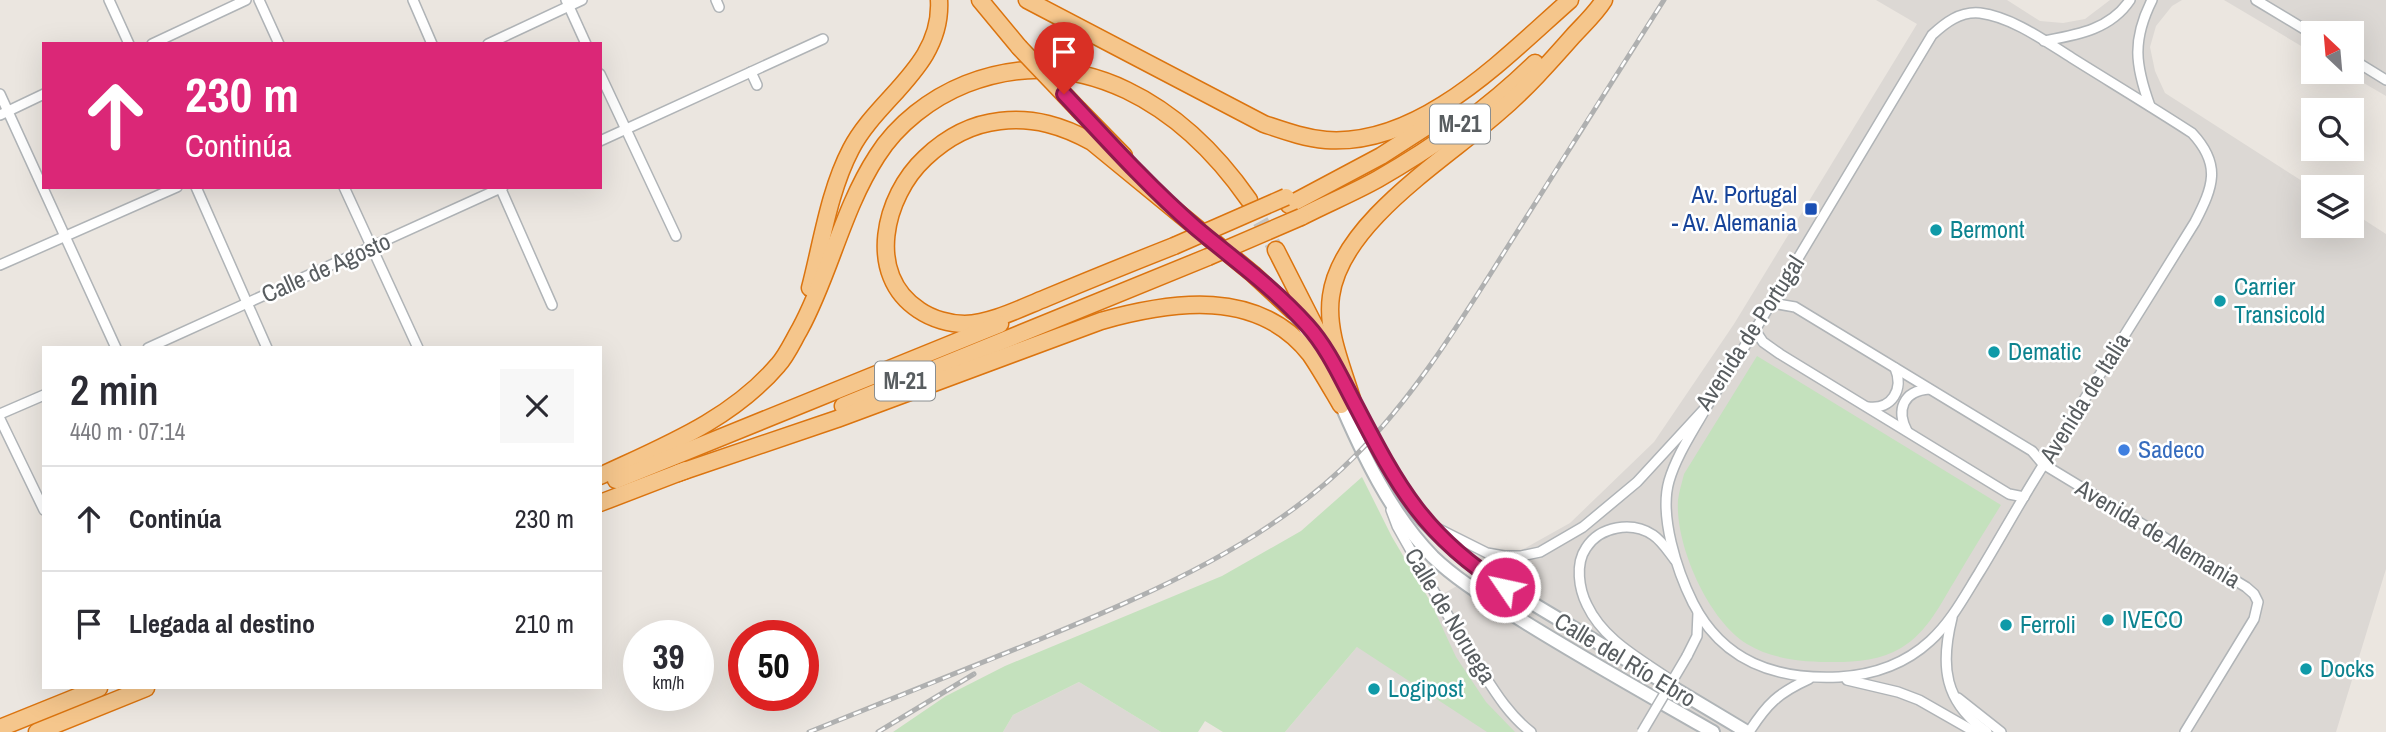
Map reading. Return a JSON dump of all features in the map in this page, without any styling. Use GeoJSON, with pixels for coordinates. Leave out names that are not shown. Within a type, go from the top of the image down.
{"type":"FeatureCollection","features":[{"type":"Feature","properties":{"kind":"highway"},"geometry":{"type":"LineString","coordinates":[[792,344],[806,304],[844,163],[861,134],[916,71],[929,50],[936,32],[939,0]]}},
{"type":"Feature","properties":{"kind":"highway"},"geometry":{"type":"LineString","coordinates":[[980,0],[1019,47],[1194,225]]}},
{"type":"Feature","properties":{"kind":"highway"},"geometry":{"type":"LineString","coordinates":[[1027,0],[1264,124],[1298,136],[1328,140],[1363,138],[1399,128],[1436,110],[1476,81],[1571,0]]}},
{"type":"Feature","properties":{"kind":"highway","name":"M-21"},"geometry":{"type":"LineString","coordinates":[[602,502],[1208,257],[1345,174],[1381,156],[1482,88],[1520,57],[1571,0]]}},
{"type":"Feature","properties":{"kind":"highway","name":"M-21"},"geometry":{"type":"LineString","coordinates":[[602,485],[1176,249],[1292,206],[1378,179],[1492,101],[1540,58],[1597,0]]}},
{"type":"Feature","properties":{"kind":"highway"},"geometry":{"type":"LineString","coordinates":[[1346,402],[1330,318],[1331,296],[1337,272],[1348,249],[1363,228],[1501,111],[1604,0]]}},
{"type":"Feature","properties":{"kind":"highway"},"geometry":{"type":"LineString","coordinates":[[602,475],[695,431],[753,393],[779,364],[815,302],[853,198],[878,153],[902,126],[931,102],[952,90],[997,73],[1029,69],[1059,70],[1091,76],[1119,86],[1173,118],[1219,161],[1249,200]]}},
{"type":"Feature","properties":{"kind":"highway"},"geometry":{"type":"LineString","coordinates":[[1176,249],[1013,311],[965,324],[943,321],[911,305],[894,283],[888,269],[885,240],[887,224],[898,194],[923,159],[941,144],[961,132],[1001,121],[1045,122],[1068,129],[1092,142],[1253,274],[1293,311]]}},
{"type":"Feature","properties":{"kind":"highway"},"geometry":{"type":"LineString","coordinates":[[1276,250],[1332,360]]}},
{"type":"Feature","properties":{"kind":"highway"},"geometry":{"type":"LineString","coordinates":[[678,473],[837,419],[1101,321],[1133,312],[1184,304],[1230,307],[1272,320],[1310,354],[1346,402]]}},
{"type":"Feature","properties":{"kind":"highway"},"geometry":{"type":"LineString","coordinates":[[0,728],[97,689]]}},
{"type":"Feature","properties":{"kind":"highway"},"geometry":{"type":"LineString","coordinates":[[37,732],[144,689]]}},
{"type":"Feature","properties":{"kind":"main road","name":"Calle del Río Ebro"},"geometry":{"type":"LineString","coordinates":[[1293,311],[1398,484],[1424,520],[1455,552],[1485,575],[1748,732]]}},
{"type":"Feature","properties":{"kind":"main road","name":"Calle del Río Ebro"},"geometry":{"type":"LineString","coordinates":[[1293,311],[1316,336],[1332,360],[1346,402],[1383,490],[1403,522],[1433,557],[1455,576],[1574,652],[1713,732]]}},
{"type":"Feature","properties":{"kind":"street"},"geometry":{"type":"LineString","coordinates":[[109,0],[128,42]]}},
{"type":"Feature","properties":{"kind":"street"},"geometry":{"type":"LineString","coordinates":[[156,42],[246,0]]}},
{"type":"Feature","properties":{"kind":"street"},"geometry":{"type":"LineString","coordinates":[[259,0],[278,42]]}},
{"type":"Feature","properties":{"kind":"street"},"geometry":{"type":"LineString","coordinates":[[413,0],[431,42]]}},
{"type":"Feature","properties":{"kind":"street"},"geometry":{"type":"LineString","coordinates":[[492,42],[567,3],[582,0]]}},
{"type":"Feature","properties":{"kind":"street"},"geometry":{"type":"LineString","coordinates":[[2044,41],[2101,26],[2115,17],[2130,0]]}},
{"type":"Feature","properties":{"kind":"street"},"geometry":{"type":"LineString","coordinates":[[2150,106],[2142,83],[2137,47],[2141,25],[2152,0]]}},
{"type":"Feature","properties":{"kind":"street"},"geometry":{"type":"LineString","coordinates":[[2256,0],[2301,27]]}},
{"type":"Feature","properties":{"kind":"street"},"geometry":{"type":"LineString","coordinates":[[567,3],[585,42]]}},
{"type":"Feature","properties":{"kind":"street","name":"Avenida de Portugal"},"geometry":{"type":"LineString","coordinates":[[1424,520],[1487,553],[1504,556],[1539,552],[1583,527],[1616,502],[1707,406],[1772,303],[1932,35],[1944,23],[1960,15],[1978,13],[2014,25],[2044,41]]}},
{"type":"Feature","properties":{"kind":"street"},"geometry":{"type":"LineString","coordinates":[[602,140],[822,39]]}},
{"type":"Feature","properties":{"kind":"street"},"geometry":{"type":"LineString","coordinates":[[2044,41],[2150,106]]}},
{"type":"Feature","properties":{"kind":"street"},"geometry":{"type":"LineString","coordinates":[[2364,66],[2386,80]]}},
{"type":"Feature","properties":{"kind":"street"},"geometry":{"type":"LineString","coordinates":[[751,72],[757,85]]}},
{"type":"Feature","properties":{"kind":"street"},"geometry":{"type":"LineString","coordinates":[[602,78],[676,236]]}},
{"type":"Feature","properties":{"kind":"street"},"geometry":{"type":"LineString","coordinates":[[0,94],[4,113],[115,346]]}},
{"type":"Feature","properties":{"kind":"street"},"geometry":{"type":"LineString","coordinates":[[4,113],[42,95]]}},
{"type":"Feature","properties":{"kind":"street","name":"Avenida de Italia"},"geometry":{"type":"LineString","coordinates":[[1953,616],[2043,464],[2207,200],[2213,178],[2209,162],[2197,139],[2192,132],[2150,106]]}},
{"type":"Feature","properties":{"kind":"street"},"geometry":{"type":"LineString","coordinates":[[0,265],[172,189]]}},
{"type":"Feature","properties":{"kind":"street"},"geometry":{"type":"LineString","coordinates":[[197,189],[266,346]]}},
{"type":"Feature","properties":{"kind":"street"},"geometry":{"type":"LineString","coordinates":[[345,189],[417,346]]}},
{"type":"Feature","properties":{"kind":"street","name":"Calle de Agosto"},"geometry":{"type":"LineString","coordinates":[[152,346],[499,189]]}},
{"type":"Feature","properties":{"kind":"street"},"geometry":{"type":"LineString","coordinates":[[501,189],[552,305]]}},
{"type":"Feature","properties":{"kind":"street","name":"Avenida de Alemania"},"geometry":{"type":"LineString","coordinates":[[1772,303],[1795,307],[2032,451],[2043,464],[2254,594],[2258,602],[2254,619],[2185,732]]}},
{"type":"Feature","properties":{"kind":"street"},"geometry":{"type":"LineString","coordinates":[[1755,330],[1770,348],[2009,494],[2024,497]]}},
{"type":"Feature","properties":{"kind":"street"},"geometry":{"type":"LineString","coordinates":[[1867,407],[1886,406],[1895,398],[1899,381],[1895,368]]}},
{"type":"Feature","properties":{"kind":"street"},"geometry":{"type":"LineString","coordinates":[[1907,431],[1901,419],[1904,401],[1913,393],[1929,388]]}},
{"type":"Feature","properties":{"kind":"street"},"geometry":{"type":"LineString","coordinates":[[42,396],[0,417],[42,506]]}},
{"type":"Feature","properties":{"kind":"street"},"geometry":{"type":"LineString","coordinates":[[1707,406],[1680,454],[1669,483],[1667,517],[1678,564],[1698,613],[1718,638],[1751,662],[1790,676],[1854,676],[1908,658],[1930,641],[1953,616]]}},
{"type":"Feature","properties":{"kind":"street","name":"Calle de Noruega"},"geometry":{"type":"LineString","coordinates":[[1383,490],[1397,526],[1464,644],[1501,702],[1519,723],[1531,732]]}},
{"type":"Feature","properties":{"kind":"street"},"geometry":{"type":"LineString","coordinates":[[1678,564],[1662,543],[1644,531],[1626,527],[1605,532],[1585,548],[1580,580],[1583,594],[1591,613],[1616,642],[1727,720]]}},
{"type":"Feature","properties":{"kind":"street"},"geometry":{"type":"LineString","coordinates":[[1642,732],[1697,636],[1698,613]]}},
{"type":"Feature","properties":{"kind":"street"},"geometry":{"type":"LineString","coordinates":[[1953,616],[1946,642],[1945,661],[1950,689],[1965,714],[1987,732]]}},
{"type":"Feature","properties":{"kind":"street"},"geometry":{"type":"LineString","coordinates":[[1835,677],[1878,686],[1919,700],[1975,732]]}},
{"type":"Feature","properties":{"kind":"street"},"geometry":{"type":"LineString","coordinates":[[1748,732],[1774,698],[1810,678]]}},
{"type":"Feature","properties":{"kind":"street"},"geometry":{"type":"LineString","coordinates":[[1950,689],[1963,703],[2001,732]]}},
{"type":"Feature","properties":{"kind":"shaded area"},"geometry":{"type":"Polygon","coordinates":[[[1876,0],[2007,0],[2040,21],[2063,23],[2085,19],[2110,0],[2182,0],[2172,6],[2156,26],[2150,47],[2155,71],[2165,93],[2301,180],[2301,238],[2364,238],[2364,220],[2386,234],[2386,569],[2336,732],[1285,732],[1357,647],[1430,601],[1570,523],[1654,442],[1734,324],[1917,24],[1876,0]]]}},
{"type":"Feature","properties":{"kind":"shaded area"},"geometry":{"type":"Polygon","coordinates":[[[2224,0],[2386,0],[2386,96],[2364,83],[2364,21],[2301,21],[2301,46],[2224,0]]]}},
{"type":"Feature","properties":{"kind":"shaded area"},"geometry":{"type":"Polygon","coordinates":[[[1079,682],[1161,732],[1003,732],[1013,715],[1079,682]]]}},
{"type":"Feature","properties":{"kind":"green space"},"geometry":{"type":"Polygon","coordinates":[[[1757,356],[2001,505],[1933,616],[1919,634],[1893,652],[1852,662],[1801,661],[1768,654],[1747,644],[1733,633],[1719,618],[1697,580],[1688,559],[1679,518],[1678,500],[1684,474],[1757,356]]]}},
{"type":"Feature","properties":{"kind":"green space"},"geometry":{"type":"Polygon","coordinates":[[[1362,477],[1392,537],[1430,601],[1456,657],[1486,702],[1515,732],[1487,732],[1357,647],[1285,732],[1223,732],[1205,721],[1198,732],[1161,732],[1079,682],[1013,715],[1003,732],[893,732],[946,696],[1005,666],[1222,576],[1301,531],[1362,477]]]}},
{"type":"Feature","properties":{"kind":"tunnel"},"geometry":{"type":"LineString","coordinates":[[1249,200],[1276,250]]}},
{"type":"Feature","properties":{"kind":"railway"},"geometry":{"type":"LineString","coordinates":[[809,732],[1043,638],[1168,583],[1248,540],[1321,487],[1378,432],[1419,381],[1475,299],[1664,0]]}},
{"type":"Feature","properties":{"kind":"railway"},"geometry":{"type":"LineString","coordinates":[[878,732],[974,674]]}},
{"type":"Feature","properties":{"kind":"place","name":"Av. Portugal - Av. Alemania"},"geometry":{"type":"Point","coordinates":[1811,209]}},
{"type":"Feature","properties":{"kind":"place","name":"Bermont"},"geometry":{"type":"Point","coordinates":[1936,230]}},
{"type":"Feature","properties":{"kind":"place","name":"Carrier Transicold"},"geometry":{"type":"Point","coordinates":[2220,301]}},
{"type":"Feature","properties":{"kind":"place","name":"Dematic"},"geometry":{"type":"Point","coordinates":[1994,352]}},
{"type":"Feature","properties":{"kind":"place","name":"Sadeco"},"geometry":{"type":"Point","coordinates":[2124,450]}},
{"type":"Feature","properties":{"kind":"place","name":"IVECO"},"geometry":{"type":"Point","coordinates":[2108,620]}},
{"type":"Feature","properties":{"kind":"place","name":"Ferroli"},"geometry":{"type":"Point","coordinates":[2006,625]}},
{"type":"Feature","properties":{"kind":"place","name":"Docks"},"geometry":{"type":"Point","coordinates":[2306,669]}},
{"type":"Feature","properties":{"kind":"place","name":"Logipost"},"geometry":{"type":"Point","coordinates":[1374,689]}},
{"type":"Feature","properties":{"kind":"route"},"geometry":{"type":"LineString","coordinates":[[1064,94],[1194,225],[1274,292],[1307,325],[1332,360],[1386,464],[1415,510],[1455,552],[1505,587]]}}]}
